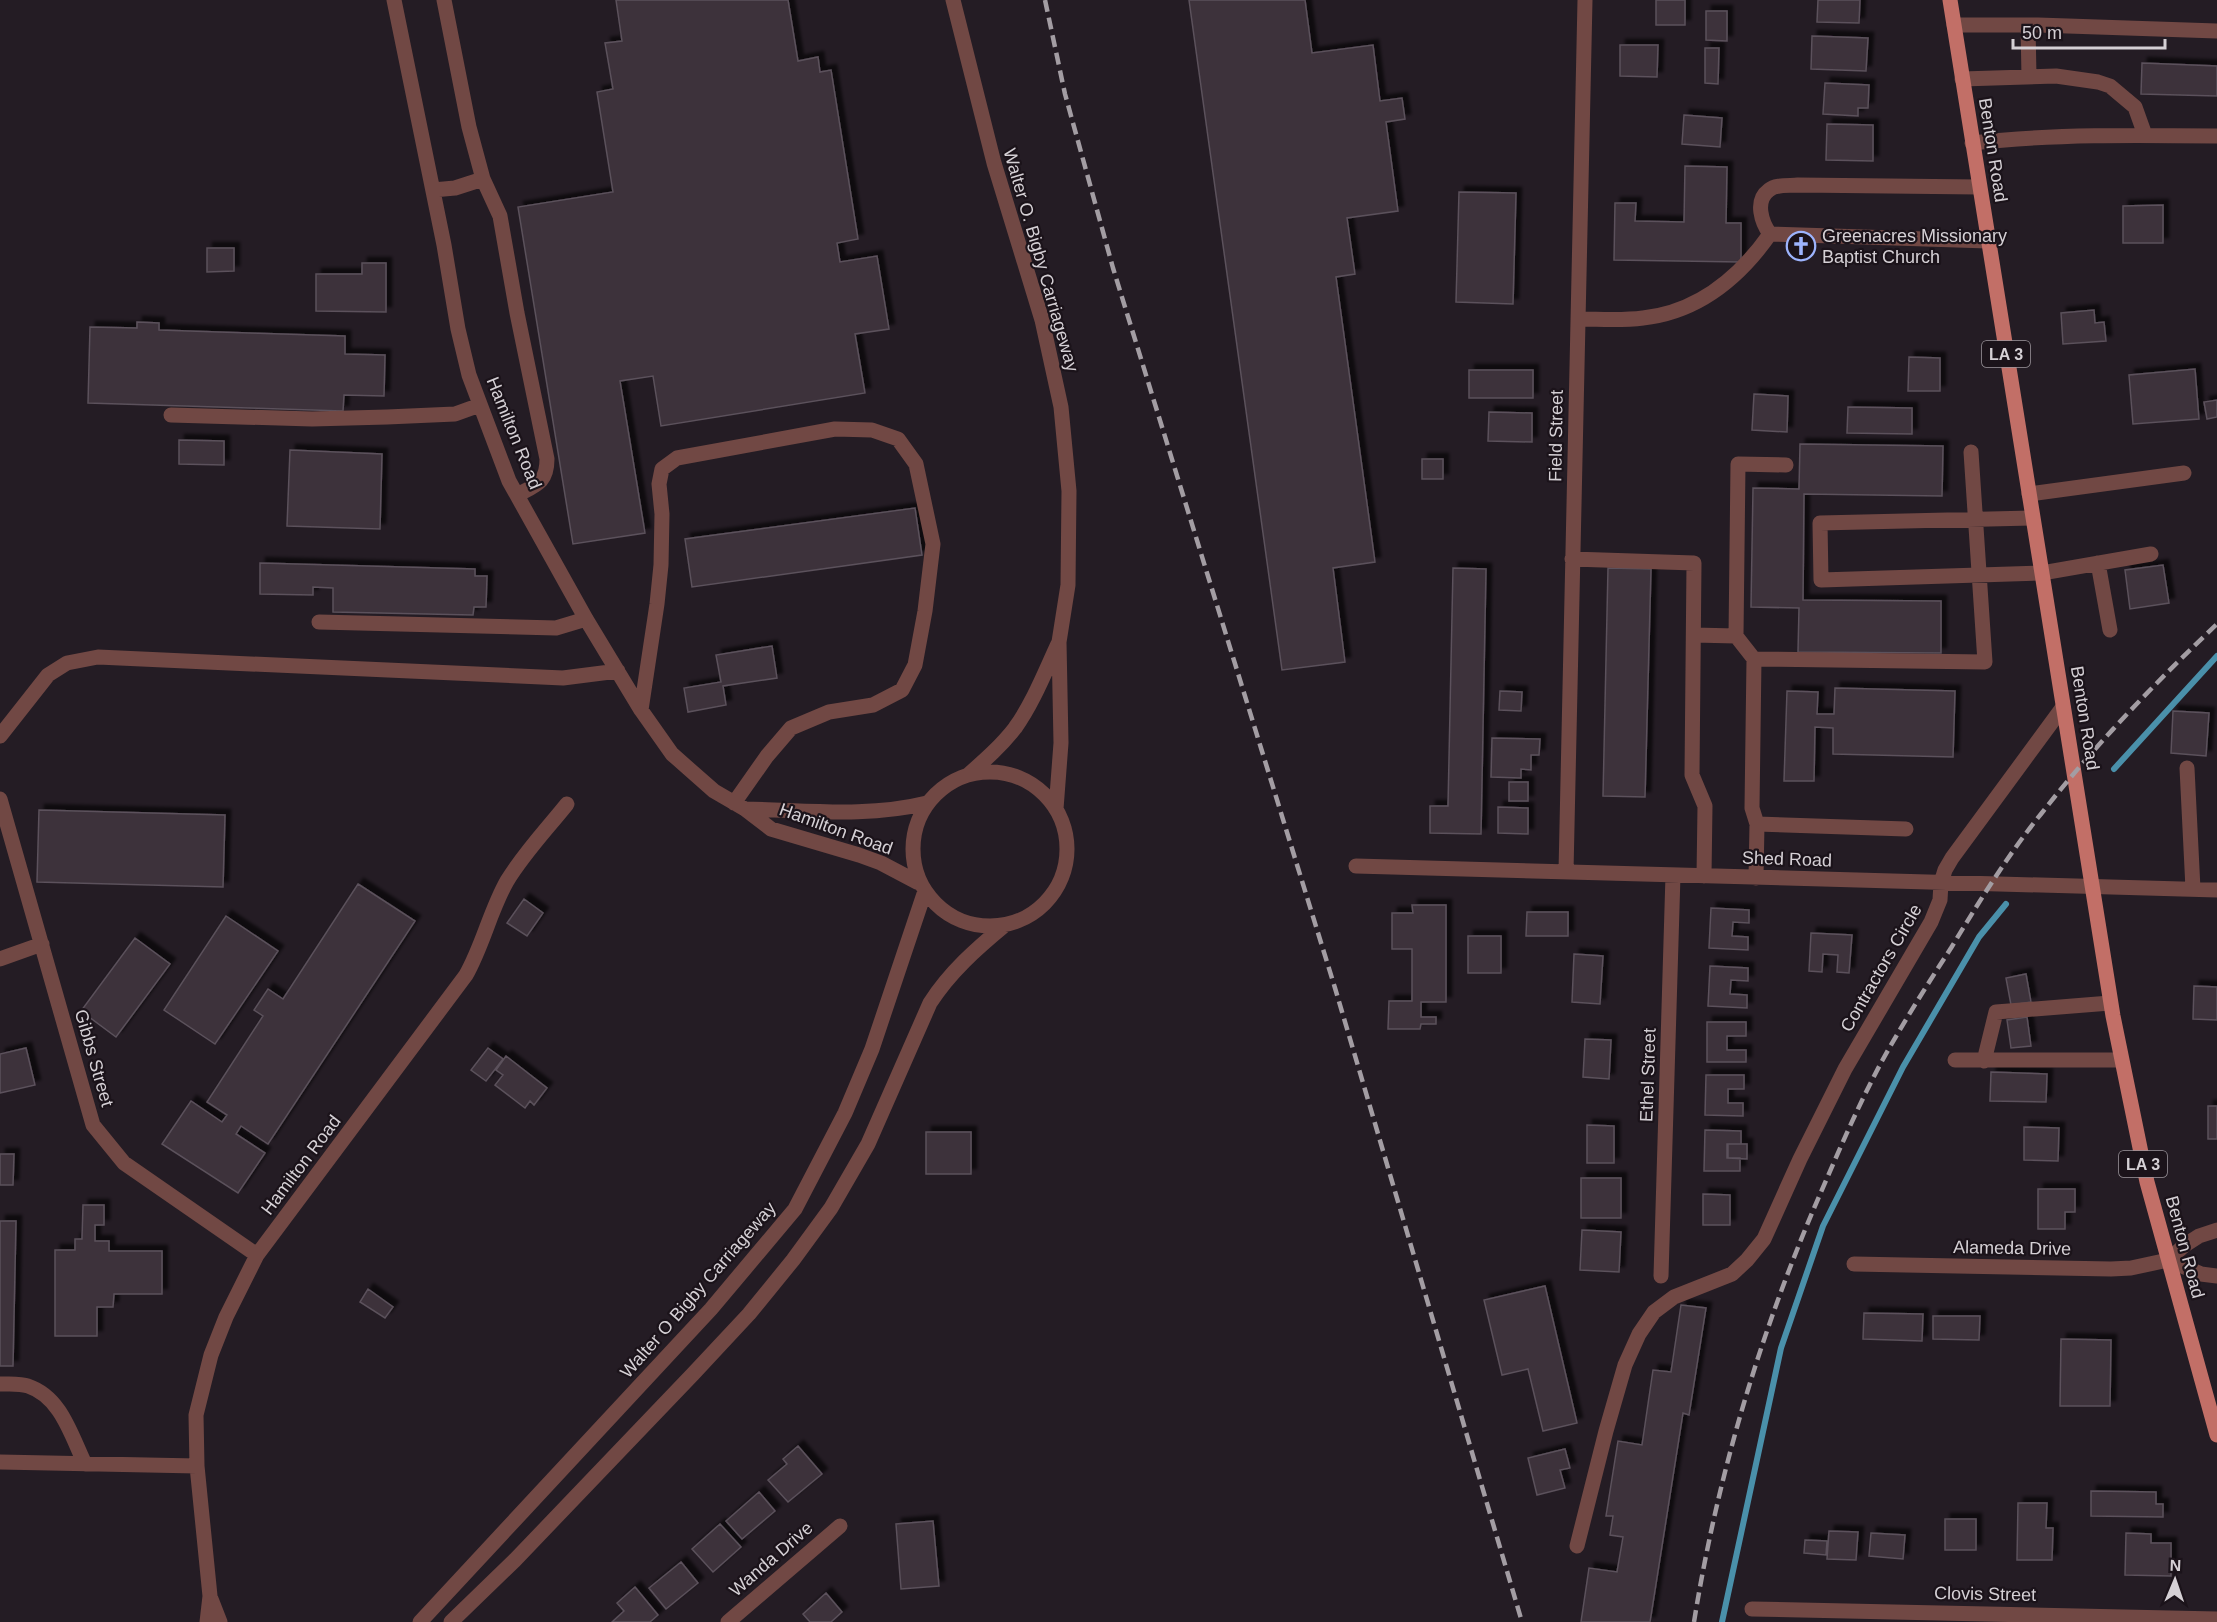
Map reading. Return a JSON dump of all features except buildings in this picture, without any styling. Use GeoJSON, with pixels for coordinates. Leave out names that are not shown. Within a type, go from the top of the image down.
{"type":"FeatureCollection","features":[{"type":"Feature","properties":{"kind":"main road","name":"Benton Road"},"geometry":{"type":"LineString","coordinates":[[1950,0],[2110,1003],[2147,1182],[2217,1435]]}},
{"type":"Feature","properties":{"kind":"street","name":"Hamilton Road"},"geometry":{"type":"LineString","coordinates":[[394,0],[469,375],[509,481],[586,619],[641,710],[672,754],[714,791],[771,829],[881,863],[921,886]]}},
{"type":"Feature","properties":{"kind":"street"},"geometry":{"type":"LineString","coordinates":[[444,0],[469,127],[483,179],[500,216],[547,459],[547,470],[541,482],[517,495]]}},
{"type":"Feature","properties":{"kind":"street","name":"Walter O. Bigby Carriageway"},"geometry":{"type":"LineString","coordinates":[[952,0],[994,163],[1042,320],[1061,407],[1069,491],[1068,585],[1059,642],[1061,743],[1056,809]]}},
{"type":"Feature","properties":{"kind":"street","name":"Field Street"},"geometry":{"type":"LineString","coordinates":[[1566,872],[1585,0]]}},
{"type":"Feature","properties":{"kind":"street"},"geometry":{"type":"LineString","coordinates":[[1954,25],[2217,31]]}},
{"type":"Feature","properties":{"kind":"street"},"geometry":{"type":"LineString","coordinates":[[2028,25],[2029,77]]}},
{"type":"Feature","properties":{"kind":"street"},"geometry":{"type":"LineString","coordinates":[[1962,79],[2079,78],[2110,86],[2135,107],[2145,135]]}},
{"type":"Feature","properties":{"kind":"street"},"geometry":{"type":"LineString","coordinates":[[1972,143],[2020,138],[2217,136]]}},
{"type":"Feature","properties":{"kind":"street"},"geometry":{"type":"LineString","coordinates":[[433,190],[455,188],[483,179]]}},
{"type":"Feature","properties":{"kind":"street"},"geometry":{"type":"LineString","coordinates":[[1770,234],[1762,223],[1761,211],[1763,197],[1769,190],[1776,187],[1798,185],[1979,187]]}},
{"type":"Feature","properties":{"kind":"street"},"geometry":{"type":"LineString","coordinates":[[1578,319],[1659,316],[1692,304],[1707,297],[1740,272],[1770,234]]}},
{"type":"Feature","properties":{"kind":"street"},"geometry":{"type":"LineString","coordinates":[[1770,234],[1988,241]]}},
{"type":"Feature","properties":{"kind":"street"},"geometry":{"type":"LineString","coordinates":[[171,416],[312,419],[387,417],[455,414],[480,405]]}},
{"type":"Feature","properties":{"kind":"street"},"geometry":{"type":"LineString","coordinates":[[641,710],[661,565],[662,514],[659,484],[662,469],[677,458],[835,429],[872,430],[898,439],[916,464],[933,544],[925,611],[915,665],[902,690],[873,705],[829,712],[791,728],[767,756],[739,806]]}},
{"type":"Feature","properties":{"kind":"street"},"geometry":{"type":"LineString","coordinates":[[1754,659],[1985,663],[1971,452]]}},
{"type":"Feature","properties":{"kind":"street"},"geometry":{"type":"LineString","coordinates":[[1756,878],[1757,824],[1752,808],[1754,659],[1736,636],[1738,464],[1786,465]]}},
{"type":"Feature","properties":{"kind":"street"},"geometry":{"type":"LineString","coordinates":[[2029,494],[2184,473]]}},
{"type":"Feature","properties":{"kind":"street"},"geometry":{"type":"LineString","coordinates":[[2032,518],[1820,523],[1821,580],[2042,573],[2151,554]]}},
{"type":"Feature","properties":{"kind":"street"},"geometry":{"type":"LineString","coordinates":[[1572,560],[1694,563],[1692,775],[1705,806],[1704,876]]}},
{"type":"Feature","properties":{"kind":"street"},"geometry":{"type":"LineString","coordinates":[[2098,563],[2110,630]]}},
{"type":"Feature","properties":{"kind":"street"},"geometry":{"type":"LineString","coordinates":[[319,622],[556,628],[586,619]]}},
{"type":"Feature","properties":{"kind":"street"},"geometry":{"type":"LineString","coordinates":[[1694,635],[1736,636]]}},
{"type":"Feature","properties":{"kind":"street","name":"Walter O. Bigby Carriageway"},"geometry":{"type":"LineString","coordinates":[[968,775],[996,751],[1016,727],[1030,704],[1059,642]]}},
{"type":"Feature","properties":{"kind":"street"},"geometry":{"type":"LineString","coordinates":[[0,736],[48,675],[67,663],[98,657],[563,678],[618,671]]}},
{"type":"Feature","properties":{"kind":"street","name":"Contractors Circle"},"geometry":{"type":"LineString","coordinates":[[1577,1546],[1625,1365],[1639,1334],[1654,1312],[1674,1297],[1732,1274],[1764,1239],[1800,1159],[1857,1047],[1931,922],[1940,900],[1941,883],[1945,870],[2063,707]]}},
{"type":"Feature","properties":{"kind":"street"},"geometry":{"type":"LineString","coordinates":[[2187,768],[2193,890]]}},
{"type":"Feature","properties":{"kind":"street","name":"Walter O Bigby Carriageway"},"geometry":{"type":"LineString","coordinates":[[993,772],[1018,777],[1039,790],[1056,809],[1065,831],[1067,856],[1061,880],[1047,901],[1028,916],[1005,925],[982,926],[959,920],[940,908],[921,886],[912,847],[916,824],[927,803],[945,786],[968,775],[993,772]]}},
{"type":"Feature","properties":{"kind":"street","name":"Gibbs Street"},"geometry":{"type":"LineString","coordinates":[[0,799],[93,1125],[124,1163],[257,1255]]}},
{"type":"Feature","properties":{"kind":"street","name":"Hamilton Road"},"geometry":{"type":"LineString","coordinates":[[739,806],[837,814],[904,809],[927,803]]}},
{"type":"Feature","properties":{"kind":"street","name":"Hamilton Road"},"geometry":{"type":"LineString","coordinates":[[207,1622],[210,1596],[197,1466],[196,1415],[211,1355],[226,1317],[257,1255],[466,975],[477,955],[508,880],[567,804]]}},
{"type":"Feature","properties":{"kind":"street"},"geometry":{"type":"LineString","coordinates":[[1757,824],[1906,829]]}},
{"type":"Feature","properties":{"kind":"street","name":"Shed Road"},"geometry":{"type":"LineString","coordinates":[[1356,866],[2217,890]]}},
{"type":"Feature","properties":{"kind":"street","name":"Ethel Street"},"geometry":{"type":"LineString","coordinates":[[1661,1276],[1673,875]]}},
{"type":"Feature","properties":{"kind":"street","name":"Walter O Bigby Carriageway"},"geometry":{"type":"LineString","coordinates":[[420,1622],[711,1309],[795,1209],[845,1113],[872,1049],[921,886]]}},
{"type":"Feature","properties":{"kind":"street","name":"Walter O Bigby Carriageway"},"geometry":{"type":"LineString","coordinates":[[451,1622],[515,1560],[693,1374],[793,1260],[831,1208],[868,1144],[930,1003],[959,965],[1005,925]]}},
{"type":"Feature","properties":{"kind":"street"},"geometry":{"type":"LineString","coordinates":[[0,959],[42,944]]}},
{"type":"Feature","properties":{"kind":"street"},"geometry":{"type":"LineString","coordinates":[[1984,1061],[1996,1012],[2110,1003]]}},
{"type":"Feature","properties":{"kind":"street"},"geometry":{"type":"LineString","coordinates":[[1955,1060],[2121,1060]]}},
{"type":"Feature","properties":{"kind":"street","name":"Alameda Drive"},"geometry":{"type":"LineString","coordinates":[[1854,1264],[2131,1268],[2168,1260],[2199,1236],[2217,1230]]}},
{"type":"Feature","properties":{"kind":"street"},"geometry":{"type":"LineString","coordinates":[[2168,1260],[2201,1274],[2217,1276]]}},
{"type":"Feature","properties":{"kind":"street"},"geometry":{"type":"LineString","coordinates":[[0,1384],[27,1385],[41,1392],[58,1407],[85,1464]]}},
{"type":"Feature","properties":{"kind":"street"},"geometry":{"type":"LineString","coordinates":[[0,1462],[197,1466]]}},
{"type":"Feature","properties":{"kind":"street","name":"Wanda Drive"},"geometry":{"type":"LineString","coordinates":[[728,1622],[840,1526]]}},
{"type":"Feature","properties":{"kind":"street","name":"Hamilton Road"},"geometry":{"type":"LineString","coordinates":[[210,1596],[220,1622]]}},
{"type":"Feature","properties":{"kind":"street","name":"Clovis Street"},"geometry":{"type":"LineString","coordinates":[[1752,1609],[2129,1620],[2217,1619]]}},
{"type":"Feature","properties":{"kind":"waterway"},"geometry":{"type":"LineString","coordinates":[[2114,769],[2217,656]]}},
{"type":"Feature","properties":{"kind":"waterway"},"geometry":{"type":"LineString","coordinates":[[1722,1622],[1781,1348],[1823,1226],[1903,1067],[1979,937],[2006,904]]}},
{"type":"Feature","properties":{"kind":"railway"},"geometry":{"type":"LineString","coordinates":[[1045,0],[1065,94],[1113,268],[1335,988],[1522,1622]]}},
{"type":"Feature","properties":{"kind":"railway"},"geometry":{"type":"LineString","coordinates":[[1694,1622],[1704,1566],[1729,1457],[1761,1349],[1799,1244],[1882,1061],[1983,896],[2029,830],[2104,740],[2148,692],[2217,624]]}},
{"type":"Feature","properties":{"kind":"place","name":"Greenacres Missionary Baptist Church"},"geometry":{"type":"Point","coordinates":[1801,246]}}]}
